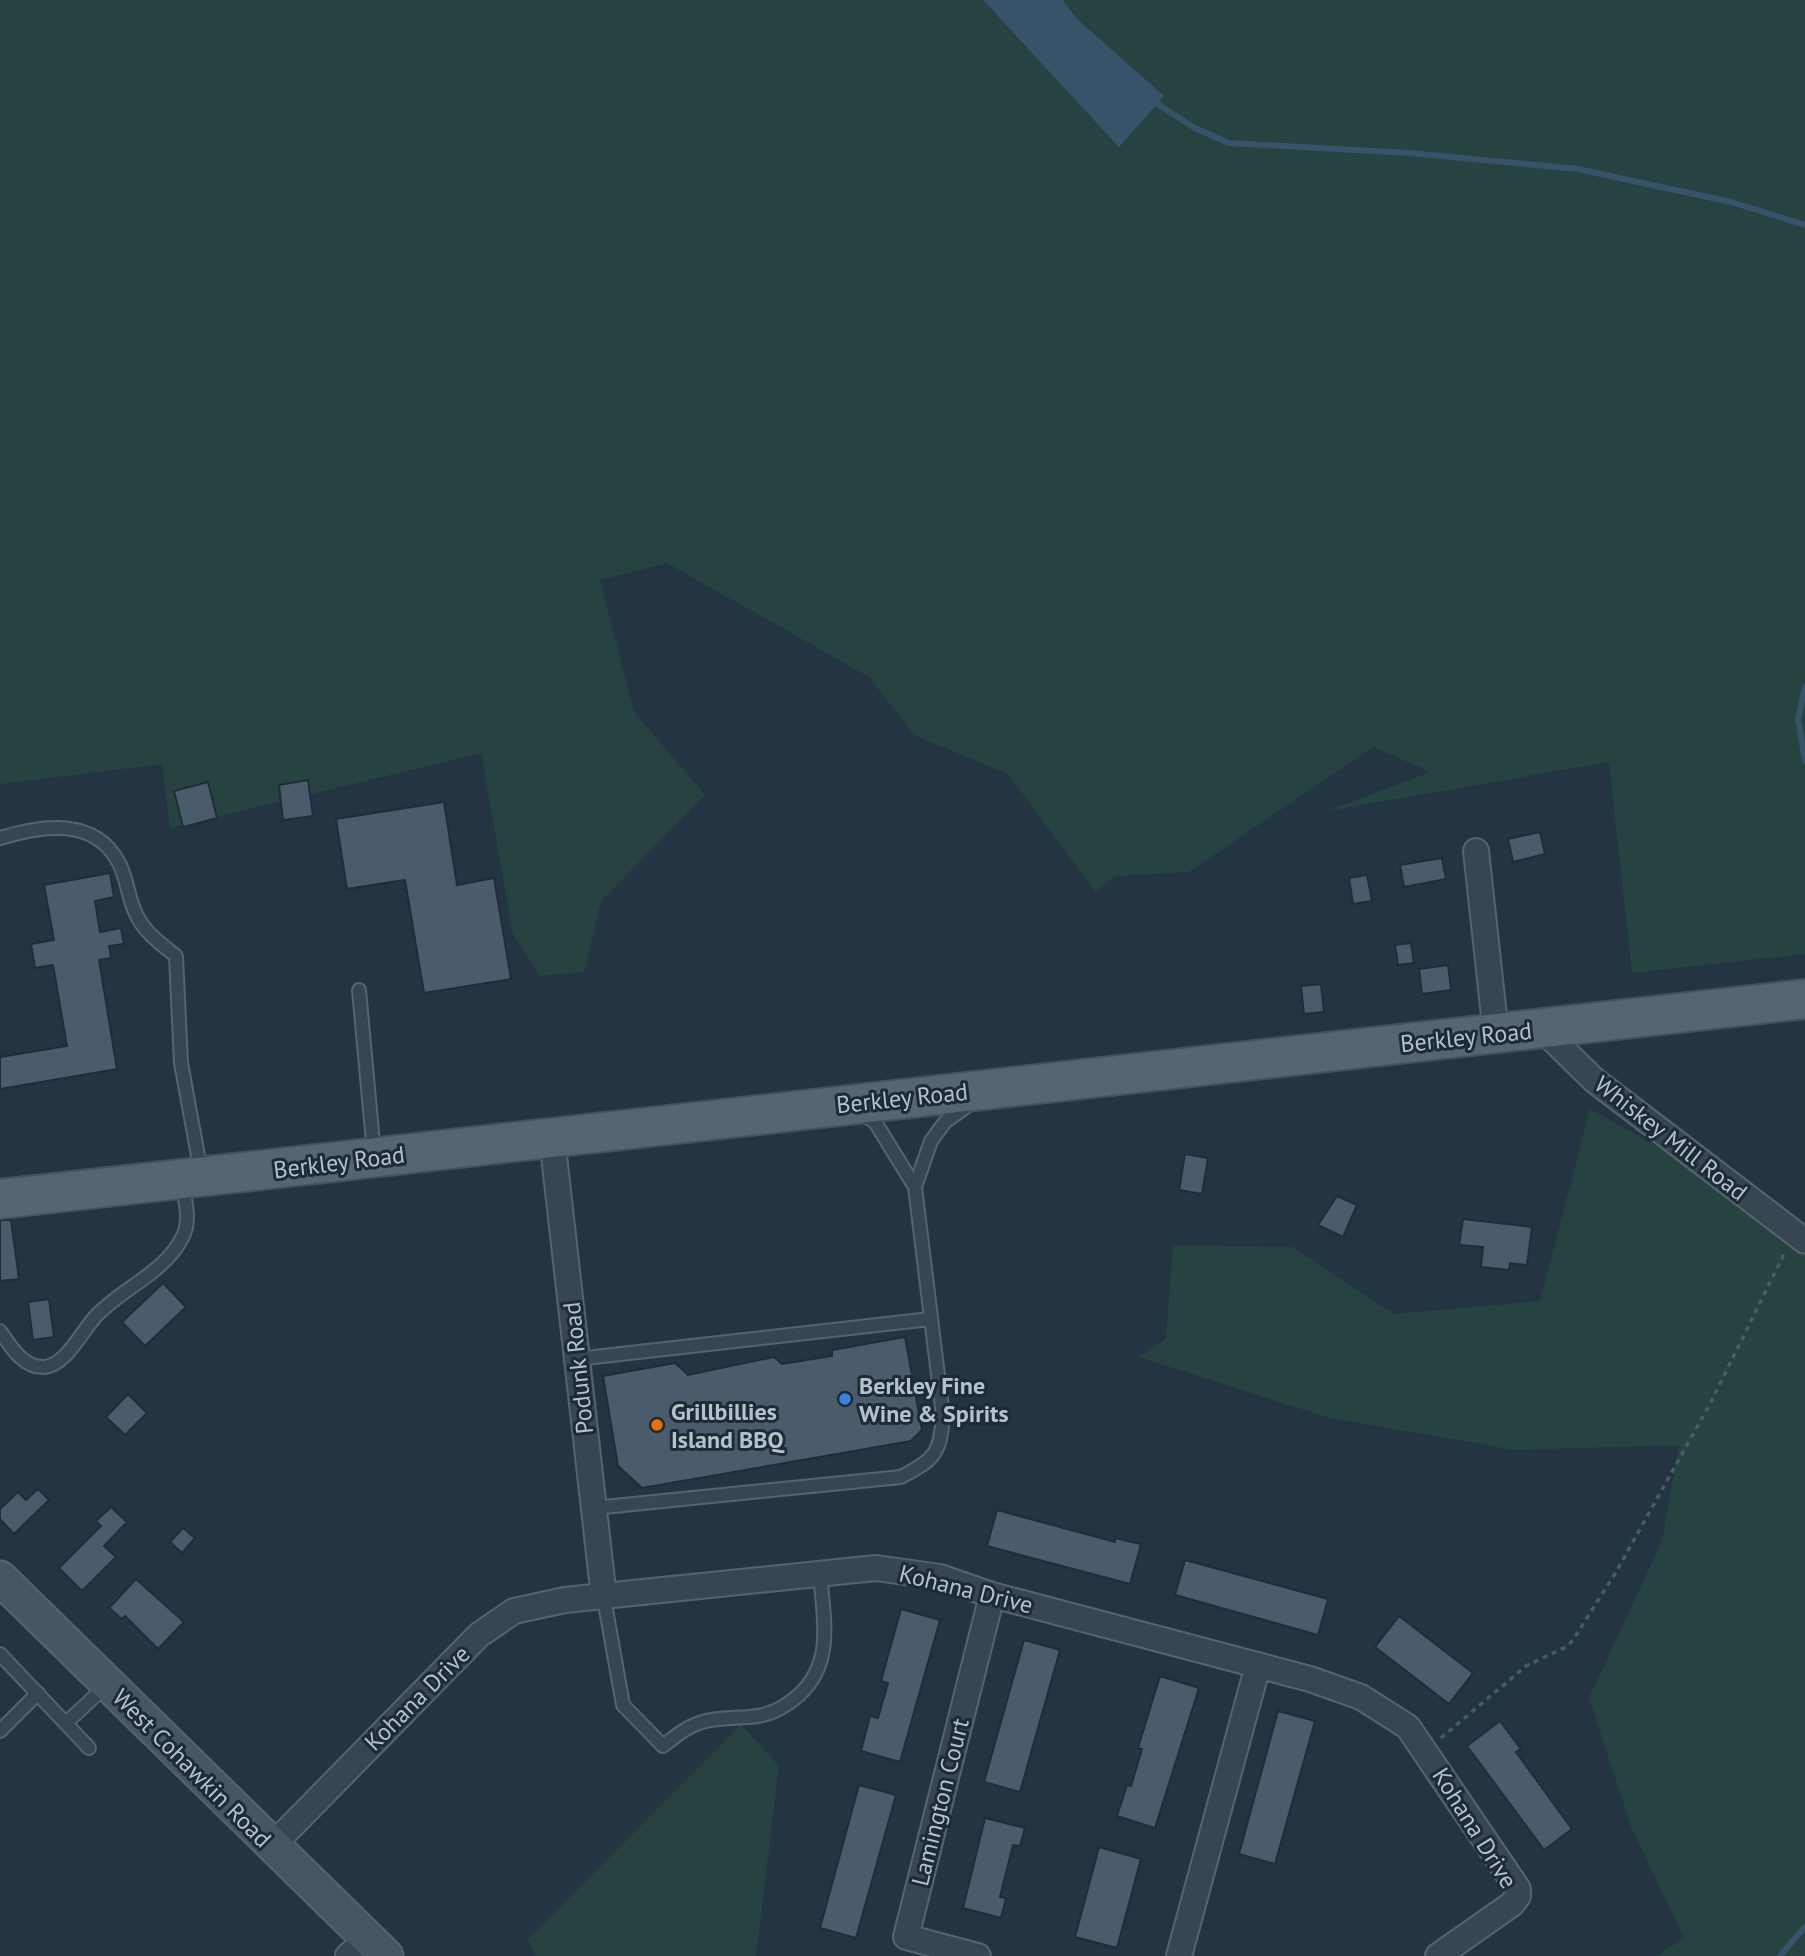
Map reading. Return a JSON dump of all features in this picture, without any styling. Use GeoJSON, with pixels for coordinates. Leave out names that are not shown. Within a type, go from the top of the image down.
{"type":"FeatureCollection","features":[{"type":"Feature","properties":{"kind":"main road","name":"Berkley Road"},"geometry":{"type":"LineString","coordinates":[[0,1199],[1805,999]]}},
{"type":"Feature","properties":{"kind":"main road","name":"West Cohawkin Road"},"geometry":{"type":"LineString","coordinates":[[0,1578],[272,1846],[368,1950]]}},
{"type":"Feature","properties":{"kind":"street"},"geometry":{"type":"LineString","coordinates":[[1476,851],[1496,1034]]}},
{"type":"Feature","properties":{"kind":"street","name":"Whiskey Mill Road"},"geometry":{"type":"LineString","coordinates":[[1541,1028],[1594,1080],[1800,1237]]}},
{"type":"Feature","properties":{"kind":"street","name":"Podunk Road"},"geometry":{"type":"LineString","coordinates":[[552,1138],[604,1598]]}},
{"type":"Feature","properties":{"kind":"street","name":"Kohana Drive"},"geometry":{"type":"LineString","coordinates":[[272,1846],[479,1635],[514,1611],[565,1600],[876,1568],[940,1577],[992,1595],[1310,1679],[1361,1697],[1408,1727],[1518,1889],[1518,1896],[1512,1904],[1438,1956]]}},
{"type":"Feature","properties":{"kind":"street","name":"Lamington Court"},"geometry":{"type":"LineString","coordinates":[[978,1956],[906,1937],[992,1595]]}},
{"type":"Feature","properties":{"kind":"street"},"geometry":{"type":"LineString","coordinates":[[1179,1956],[1258,1665]]}},
{"type":"Feature","properties":{"kind":"lane"},"geometry":{"type":"LineString","coordinates":[[0,838],[24,831],[68,828],[97,835],[118,862],[136,916],[151,936],[176,956],[181,1063],[191,1179],[185,1234],[173,1253],[116,1296],[58,1362],[44,1367],[27,1363],[12,1349],[0,1331]]}},
{"type":"Feature","properties":{"kind":"lane"},"geometry":{"type":"LineString","coordinates":[[359,990],[374,1158]]}},
{"type":"Feature","properties":{"kind":"lane"},"geometry":{"type":"LineString","coordinates":[[915,1186],[932,1140],[945,1122],[989,1089]]}},
{"type":"Feature","properties":{"kind":"lane"},"geometry":{"type":"LineString","coordinates":[[594,1508],[901,1477],[923,1465],[940,1446],[943,1416],[915,1186],[875,1122],[844,1105]]}},
{"type":"Feature","properties":{"kind":"lane"},"geometry":{"type":"LineString","coordinates":[[577,1359],[930,1319]]}},
{"type":"Feature","properties":{"kind":"lane"},"geometry":{"type":"LineString","coordinates":[[604,1598],[623,1705],[663,1745],[691,1726],[708,1720],[764,1715],[779,1709],[816,1677],[825,1646],[820,1573]]}},
{"type":"Feature","properties":{"kind":"lane"},"geometry":{"type":"LineString","coordinates":[[0,1654],[89,1748]]}},
{"type":"Feature","properties":{"kind":"lane"},"geometry":{"type":"LineString","coordinates":[[66,1723],[108,1685]]}},
{"type":"Feature","properties":{"kind":"lane"},"geometry":{"type":"LineString","coordinates":[[0,1731],[38,1693]]}},
{"type":"Feature","properties":{"kind":"path"},"geometry":{"type":"LineString","coordinates":[[1426,1751],[1526,1666],[1566,1647],[1573,1640],[1616,1572],[1800,1237]]}},
{"type":"Feature","properties":{"kind":"green space"},"geometry":{"type":"Polygon","coordinates":[[[0,0],[983,0],[1119,146],[1077,19],[1063,0],[1805,0],[1805,954],[1632,973],[1609,762],[1327,811],[1431,772],[1373,747],[1189,872],[1115,876],[1096,892],[1008,774],[914,735],[869,677],[667,563],[600,580],[634,712],[705,795],[601,901],[584,972],[540,976],[513,934],[481,753],[170,828],[162,764],[0,784],[0,0]]]}},
{"type":"Feature","properties":{"kind":"green space"},"geometry":{"type":"Polygon","coordinates":[[[1590,1109],[1762,1206],[1805,1243],[1805,1956],[1657,1956],[1684,1938],[1632,1829],[1589,1698],[1662,1541],[1679,1445],[1514,1450],[1326,1417],[1139,1357],[1166,1338],[1173,1245],[1292,1247],[1394,1314],[1540,1301],[1590,1109]]]}},
{"type":"Feature","properties":{"kind":"green space"},"geometry":{"type":"Polygon","coordinates":[[[741,1725],[779,1766],[756,1956],[536,1956],[528,1939],[741,1725]]]}},
{"type":"Feature","properties":{"kind":"water"},"geometry":{"type":"Polygon","coordinates":[[[983,0],[1063,0],[1077,19],[1164,96],[1119,147],[983,0]]]}},
{"type":"Feature","properties":{"kind":"building"},"geometry":{"type":"Polygon","coordinates":[[[308,780],[313,816],[283,820],[279,785],[308,780]]]}},
{"type":"Feature","properties":{"kind":"building"},"geometry":{"type":"Polygon","coordinates":[[[208,782],[217,818],[183,827],[174,791],[208,782]]]}},
{"type":"Feature","properties":{"kind":"building"},"geometry":{"type":"Polygon","coordinates":[[[444,802],[457,885],[494,878],[511,979],[424,993],[405,880],[347,889],[336,819],[444,802]]]}},
{"type":"Feature","properties":{"kind":"building"},"geometry":{"type":"Polygon","coordinates":[[[1540,832],[1545,854],[1513,862],[1508,839],[1540,832]]]}},
{"type":"Feature","properties":{"kind":"building"},"geometry":{"type":"Polygon","coordinates":[[[1442,858],[1446,879],[1404,887],[1400,865],[1442,858]]]}},
{"type":"Feature","properties":{"kind":"building"},"geometry":{"type":"Polygon","coordinates":[[[110,873],[114,897],[95,901],[100,932],[121,928],[124,944],[109,946],[111,958],[99,960],[117,1069],[0,1089],[0,1057],[67,1046],[53,965],[35,968],[31,944],[54,940],[44,885],[110,873]]]}},
{"type":"Feature","properties":{"kind":"building"},"geometry":{"type":"Polygon","coordinates":[[[1367,875],[1372,901],[1353,904],[1349,878],[1367,875]]]}},
{"type":"Feature","properties":{"kind":"building"},"geometry":{"type":"Polygon","coordinates":[[[1411,943],[1414,963],[1398,965],[1395,945],[1411,943]]]}},
{"type":"Feature","properties":{"kind":"building"},"geometry":{"type":"Polygon","coordinates":[[[1448,965],[1451,990],[1422,994],[1419,969],[1448,965]]]}},
{"type":"Feature","properties":{"kind":"building"},"geometry":{"type":"Polygon","coordinates":[[[1321,984],[1324,1012],[1304,1014],[1301,986],[1321,984]]]}},
{"type":"Feature","properties":{"kind":"building"},"geometry":{"type":"Polygon","coordinates":[[[1185,1154],[1208,1158],[1202,1194],[1179,1190],[1185,1154]]]}},
{"type":"Feature","properties":{"kind":"building"},"geometry":{"type":"Polygon","coordinates":[[[1337,1196],[1357,1205],[1343,1237],[1318,1225],[1337,1196]]]}},
{"type":"Feature","properties":{"kind":"building"},"geometry":{"type":"Polygon","coordinates":[[[1463,1219],[1532,1227],[1527,1265],[1510,1263],[1509,1270],[1481,1267],[1483,1247],[1459,1245],[1463,1219]]]}},
{"type":"Feature","properties":{"kind":"building"},"geometry":{"type":"Polygon","coordinates":[[[0,1220],[11,1220],[19,1279],[0,1281],[0,1220]]]}},
{"type":"Feature","properties":{"kind":"building"},"geometry":{"type":"Polygon","coordinates":[[[163,1283],[186,1307],[145,1346],[122,1322],[163,1283]]]}},
{"type":"Feature","properties":{"kind":"building"},"geometry":{"type":"Polygon","coordinates":[[[49,1299],[54,1337],[33,1340],[28,1302],[49,1299]]]}},
{"type":"Feature","properties":{"kind":"building"},"geometry":{"type":"Polygon","coordinates":[[[905,1337],[922,1430],[911,1441],[642,1488],[618,1466],[603,1376],[675,1363],[688,1375],[774,1357],[782,1364],[832,1356],[832,1350],[905,1337]]]}},
{"type":"Feature","properties":{"kind":"building"},"geometry":{"type":"Polygon","coordinates":[[[128,1394],[147,1413],[125,1435],[106,1417],[128,1394]]]}},
{"type":"Feature","properties":{"kind":"building"},"geometry":{"type":"Polygon","coordinates":[[[38,1489],[49,1500],[14,1534],[0,1519],[0,1509],[18,1492],[26,1500],[38,1489]]]}},
{"type":"Feature","properties":{"kind":"building"},"geometry":{"type":"Polygon","coordinates":[[[111,1507],[127,1522],[104,1546],[116,1557],[82,1591],[59,1568],[101,1526],[96,1521],[111,1507]]]}},
{"type":"Feature","properties":{"kind":"building"},"geometry":{"type":"Polygon","coordinates":[[[997,1510],[1115,1542],[1115,1538],[1141,1544],[1130,1584],[987,1546],[997,1510]]]}},
{"type":"Feature","properties":{"kind":"building"},"geometry":{"type":"Polygon","coordinates":[[[183,1528],[195,1538],[182,1553],[170,1542],[183,1528]]]}},
{"type":"Feature","properties":{"kind":"building"},"geometry":{"type":"Polygon","coordinates":[[[1185,1560],[1328,1599],[1318,1635],[1175,1595],[1185,1560]]]}},
{"type":"Feature","properties":{"kind":"building"},"geometry":{"type":"Polygon","coordinates":[[[136,1579],[184,1622],[158,1649],[125,1616],[122,1619],[109,1608],[136,1579]]]}},
{"type":"Feature","properties":{"kind":"building"},"geometry":{"type":"Polygon","coordinates":[[[901,1609],[940,1620],[900,1762],[861,1751],[870,1716],[878,1718],[888,1683],[881,1681],[901,1609]]]}},
{"type":"Feature","properties":{"kind":"building"},"geometry":{"type":"Polygon","coordinates":[[[1399,1616],[1473,1673],[1449,1704],[1375,1647],[1399,1616]]]}},
{"type":"Feature","properties":{"kind":"building"},"geometry":{"type":"Polygon","coordinates":[[[1024,1640],[1060,1650],[1020,1792],[984,1782],[1024,1640]]]}},
{"type":"Feature","properties":{"kind":"building"},"geometry":{"type":"Polygon","coordinates":[[[1160,1676],[1199,1688],[1155,1828],[1117,1816],[1127,1785],[1131,1786],[1142,1749],[1138,1748],[1160,1676]]]}},
{"type":"Feature","properties":{"kind":"building"},"geometry":{"type":"Polygon","coordinates":[[[1278,1711],[1315,1721],[1275,1864],[1239,1854],[1278,1711]]]}},
{"type":"Feature","properties":{"kind":"building"},"geometry":{"type":"Polygon","coordinates":[[[1500,1721],[1521,1749],[1516,1752],[1572,1829],[1544,1850],[1467,1746],[1500,1721]]]}},
{"type":"Feature","properties":{"kind":"building"},"geometry":{"type":"Polygon","coordinates":[[[859,1785],[896,1795],[856,1938],[820,1928],[859,1785]]]}},
{"type":"Feature","properties":{"kind":"building"},"geometry":{"type":"Polygon","coordinates":[[[985,1818],[1025,1828],[1020,1846],[1013,1845],[1000,1897],[1006,1898],[1001,1918],[963,1908],[985,1818]]]}},
{"type":"Feature","properties":{"kind":"building"},"geometry":{"type":"Polygon","coordinates":[[[1099,1847],[1141,1859],[1117,1948],[1075,1937],[1099,1847]]]}},
{"type":"Feature","properties":{"kind":"waterway"},"geometry":{"type":"LineString","coordinates":[[1151,100],[1195,128],[1229,143],[1409,153],[1578,169],[1731,202],[1805,225]]}},
{"type":"Feature","properties":{"kind":"waterway"},"geometry":{"type":"LineString","coordinates":[[1805,687],[1798,719],[1805,761]]}},
{"type":"Feature","properties":{"kind":"waterway"},"geometry":{"type":"LineString","coordinates":[[1780,1956],[1805,1927]]}},
{"type":"Feature","properties":{"kind":"place","name":"Berkley Fine Wine & Spirits"},"geometry":{"type":"Point","coordinates":[845,1399]}},
{"type":"Feature","properties":{"kind":"place","name":"Grillbillies Island BBQ"},"geometry":{"type":"Point","coordinates":[657,1425]}}]}
